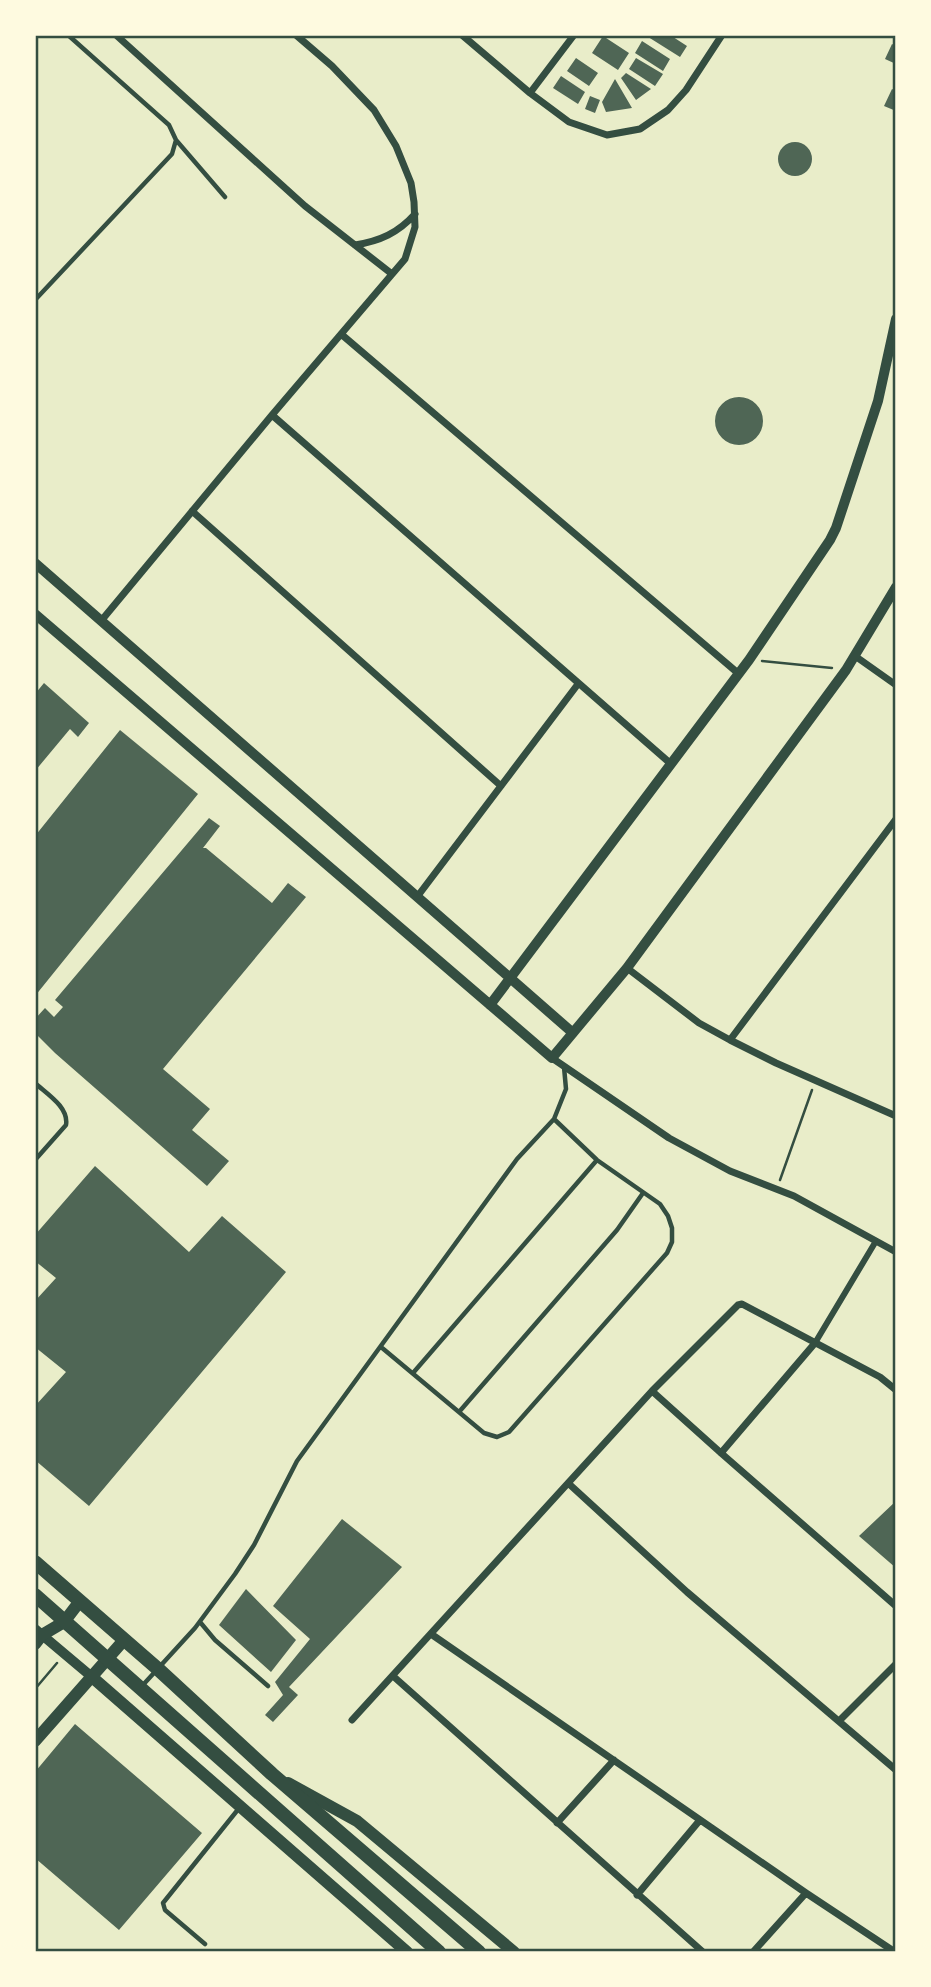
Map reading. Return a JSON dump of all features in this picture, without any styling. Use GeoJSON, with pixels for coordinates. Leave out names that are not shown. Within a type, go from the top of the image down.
{"type":"FeatureCollection","features":[{"type":"Feature","properties":{"kind":"main road"},"geometry":{"type":"LineString","coordinates":[[35,1562],[158,1669],[272,1774],[479,1952]]}},
{"type":"Feature","properties":{"kind":"main road"},"geometry":{"type":"LineString","coordinates":[[35,1595],[439,1952]]}},
{"type":"Feature","properties":{"kind":"main road"},"geometry":{"type":"LineString","coordinates":[[38,1636],[64,1622],[80,1601]]}},
{"type":"Feature","properties":{"kind":"main road"},"geometry":{"type":"LineString","coordinates":[[35,1741],[124,1640]]}},
{"type":"Feature","properties":{"kind":"main road"},"geometry":{"type":"LineString","coordinates":[[92,1677],[407,1952]]}},
{"type":"Feature","properties":{"kind":"main road"},"geometry":{"type":"LineString","coordinates":[[272,1774],[357,1821],[499,1947],[514,1952]]}},
{"type":"Feature","properties":{"kind":"street"},"geometry":{"type":"LineString","coordinates":[[116,35],[305,206],[392,274]]}},
{"type":"Feature","properties":{"kind":"street"},"geometry":{"type":"LineString","coordinates":[[101,621],[405,258],[415,227],[415,214],[411,183],[396,146],[374,110],[332,66],[296,35]]}},
{"type":"Feature","properties":{"kind":"street"},"geometry":{"type":"LineString","coordinates":[[462,35],[530,93],[569,122],[607,135],[640,129],[668,110],[686,90],[722,35]]}},
{"type":"Feature","properties":{"kind":"street"},"geometry":{"type":"LineString","coordinates":[[530,93],[574,35]]}},
{"type":"Feature","properties":{"kind":"street"},"geometry":{"type":"LineString","coordinates":[[355,245],[381,240],[395,232],[415,214]]}},
{"type":"Feature","properties":{"kind":"street"},"geometry":{"type":"LineString","coordinates":[[490,1005],[749,660],[836,528],[878,401],[896,319]]}},
{"type":"Feature","properties":{"kind":"street"},"geometry":{"type":"LineString","coordinates":[[341,334],[738,674]]}},
{"type":"Feature","properties":{"kind":"street"},"geometry":{"type":"LineString","coordinates":[[272,415],[671,764]]}},
{"type":"Feature","properties":{"kind":"street"},"geometry":{"type":"LineString","coordinates":[[192,511],[501,786]]}},
{"type":"Feature","properties":{"kind":"street"},"geometry":{"type":"LineString","coordinates":[[35,563],[573,1033]]}},
{"type":"Feature","properties":{"kind":"street"},"geometry":{"type":"LineString","coordinates":[[552,1058],[627,968],[846,670],[896,587]]}},
{"type":"Feature","properties":{"kind":"street"},"geometry":{"type":"LineString","coordinates":[[35,614],[552,1058],[668,1138],[730,1171],[794,1196],[896,1252]]}},
{"type":"Feature","properties":{"kind":"street"},"geometry":{"type":"LineString","coordinates":[[855,656],[896,685]]}},
{"type":"Feature","properties":{"kind":"street"},"geometry":{"type":"LineString","coordinates":[[417,897],[578,684]]}},
{"type":"Feature","properties":{"kind":"street"},"geometry":{"type":"LineString","coordinates":[[730,1040],[896,819]]}},
{"type":"Feature","properties":{"kind":"street"},"geometry":{"type":"LineString","coordinates":[[888,830],[896,836]]}},
{"type":"Feature","properties":{"kind":"street"},"geometry":{"type":"LineString","coordinates":[[627,968],[699,1023],[816,1081],[896,1116]]}},
{"type":"Feature","properties":{"kind":"street"},"geometry":{"type":"LineString","coordinates":[[721,1453],[815,1343],[876,1241]]}},
{"type":"Feature","properties":{"kind":"street"},"geometry":{"type":"LineString","coordinates":[[352,1720],[652,1391],[738,1305],[742,1304],[880,1377],[896,1390]]}},
{"type":"Feature","properties":{"kind":"street"},"geometry":{"type":"LineString","coordinates":[[652,1391],[896,1606]]}},
{"type":"Feature","properties":{"kind":"street"},"geometry":{"type":"LineString","coordinates":[[568,1483],[687,1592],[896,1770]]}},
{"type":"Feature","properties":{"kind":"street"},"geometry":{"type":"LineString","coordinates":[[431,1634],[895,1952]]}},
{"type":"Feature","properties":{"kind":"street"},"geometry":{"type":"LineString","coordinates":[[38,1636],[92,1677]]}},
{"type":"Feature","properties":{"kind":"street"},"geometry":{"type":"LineString","coordinates":[[839,1721],[896,1664]]}},
{"type":"Feature","properties":{"kind":"street"},"geometry":{"type":"LineString","coordinates":[[393,1676],[703,1952]]}},
{"type":"Feature","properties":{"kind":"street"},"geometry":{"type":"LineString","coordinates":[[557,1823],[614,1760]]}},
{"type":"Feature","properties":{"kind":"street"},"geometry":{"type":"LineString","coordinates":[[637,1895],[701,1820]]}},
{"type":"Feature","properties":{"kind":"street"},"geometry":{"type":"LineString","coordinates":[[753,1952],[806,1893]]}},
{"type":"Feature","properties":{"kind":"lane"},"geometry":{"type":"LineString","coordinates":[[68,35],[169,125],[176,139],[225,197]]}},
{"type":"Feature","properties":{"kind":"lane"},"geometry":{"type":"LineString","coordinates":[[35,300],[172,154],[176,139]]}},
{"type":"Feature","properties":{"kind":"lane"},"geometry":{"type":"LineString","coordinates":[[141,1688],[200,1622],[235,1574],[254,1545],[297,1461],[517,1159],[554,1119],[566,1089],[564,1066]]}},
{"type":"Feature","properties":{"kind":"lane"},"geometry":{"type":"LineString","coordinates":[[35,1083],[65,1111],[67,1119],[66,1125],[35,1160]]}},
{"type":"Feature","properties":{"kind":"lane"},"geometry":{"type":"LineString","coordinates":[[381,1347],[484,1433],[497,1437],[509,1432],[667,1253],[672,1242],[672,1228],[660,1204],[597,1160],[554,1119]]}},
{"type":"Feature","properties":{"kind":"lane"},"geometry":{"type":"LineString","coordinates":[[412,1373],[597,1160]]}},
{"type":"Feature","properties":{"kind":"lane"},"geometry":{"type":"LineString","coordinates":[[459,1412],[617,1230],[643,1193]]}},
{"type":"Feature","properties":{"kind":"lane"},"geometry":{"type":"LineString","coordinates":[[200,1622],[215,1640],[268,1686]]}},
{"type":"Feature","properties":{"kind":"lane"},"geometry":{"type":"LineString","coordinates":[[205,1944],[165,1910],[163,1903],[240,1807]]}},
{"type":"Feature","properties":{"kind":"path"},"geometry":{"type":"LineString","coordinates":[[749,660],[846,670]]}},
{"type":"Feature","properties":{"kind":"path"},"geometry":{"type":"LineString","coordinates":[[776,1189],[816,1081]]}},
{"type":"Feature","properties":{"kind":"path"},"geometry":{"type":"LineString","coordinates":[[35,1689],[64,1655]]}},
{"type":"Feature","properties":{"kind":"building"},"geometry":{"type":"Polygon","coordinates":[[[645,35],[670,35],[687,46],[680,57],[645,35]]]}},
{"type":"Feature","properties":{"kind":"building"},"geometry":{"type":"Polygon","coordinates":[[[603,36],[629,53],[618,70],[592,53],[603,36]]]}},
{"type":"Feature","properties":{"kind":"building"},"geometry":{"type":"Polygon","coordinates":[[[642,41],[670,59],[663,71],[635,53],[642,41]]]}},
{"type":"Feature","properties":{"kind":"building"},"geometry":{"type":"Polygon","coordinates":[[[892,44],[896,46],[896,64],[885,59],[892,44]]]}},
{"type":"Feature","properties":{"kind":"building"},"geometry":{"type":"Polygon","coordinates":[[[576,58],[598,73],[589,86],[567,71],[576,58]]]}},
{"type":"Feature","properties":{"kind":"building"},"geometry":{"type":"Polygon","coordinates":[[[636,58],[663,74],[655,86],[629,69],[636,58]]]}},
{"type":"Feature","properties":{"kind":"building"},"geometry":{"type":"Polygon","coordinates":[[[626,73],[651,89],[636,100],[621,78],[626,73]]]}},
{"type":"Feature","properties":{"kind":"building"},"geometry":{"type":"Polygon","coordinates":[[[561,76],[585,92],[578,104],[553,88],[561,76]]]}},
{"type":"Feature","properties":{"kind":"building"},"geometry":{"type":"Polygon","coordinates":[[[615,79],[632,108],[606,112],[602,102],[615,79]]]}},
{"type":"Feature","properties":{"kind":"building"},"geometry":{"type":"Polygon","coordinates":[[[892,89],[896,91],[896,111],[884,106],[892,89]]]}},
{"type":"Feature","properties":{"kind":"building"},"geometry":{"type":"Polygon","coordinates":[[[590,96],[600,100],[595,113],[585,109],[590,96]]]}},
{"type":"Feature","properties":{"kind":"building"},"geometry":{"type":"Polygon","coordinates":[[[795,142],[807,147],[812,159],[807,171],[795,176],[783,171],[778,159],[783,147],[795,142]]]}},
{"type":"Feature","properties":{"kind":"building"},"geometry":{"type":"Polygon","coordinates":[[[739,397],[756,404],[763,421],[756,438],[739,445],[722,438],[715,421],[722,404],[739,397]]]}},
{"type":"Feature","properties":{"kind":"building"},"geometry":{"type":"Polygon","coordinates":[[[44,683],[89,723],[78,737],[70,729],[35,771],[35,694],[44,683]]]}},
{"type":"Feature","properties":{"kind":"building"},"geometry":{"type":"Polygon","coordinates":[[[120,730],[198,794],[35,996],[35,836],[120,730]]]}},
{"type":"Feature","properties":{"kind":"building"},"geometry":{"type":"Polygon","coordinates":[[[209,818],[220,826],[203,848],[272,903],[288,883],[306,897],[163,1069],[210,1109],[192,1130],[229,1161],[207,1186],[55,1053],[35,1033],[35,1019],[45,1008],[54,1017],[63,1007],[55,1000],[209,818]]]}},
{"type":"Feature","properties":{"kind":"building"},"geometry":{"type":"Polygon","coordinates":[[[95,1166],[189,1252],[222,1216],[286,1272],[89,1506],[35,1460],[35,1406],[66,1372],[35,1347],[35,1301],[56,1278],[35,1261],[35,1235],[95,1166]]]}},
{"type":"Feature","properties":{"kind":"building"},"geometry":{"type":"Polygon","coordinates":[[[896,1501],[896,1568],[859,1536],[896,1501]]]}},
{"type":"Feature","properties":{"kind":"building"},"geometry":{"type":"Polygon","coordinates":[[[342,1519],[402,1567],[289,1687],[298,1695],[273,1722],[265,1715],[283,1695],[275,1682],[310,1639],[273,1606],[342,1519]]]}},
{"type":"Feature","properties":{"kind":"building"},"geometry":{"type":"Polygon","coordinates":[[[246,1589],[296,1640],[271,1672],[219,1625],[246,1589]]]}},
{"type":"Feature","properties":{"kind":"building"},"geometry":{"type":"Polygon","coordinates":[[[75,1724],[202,1833],[119,1930],[35,1858],[35,1772],[75,1724]]]}}]}
